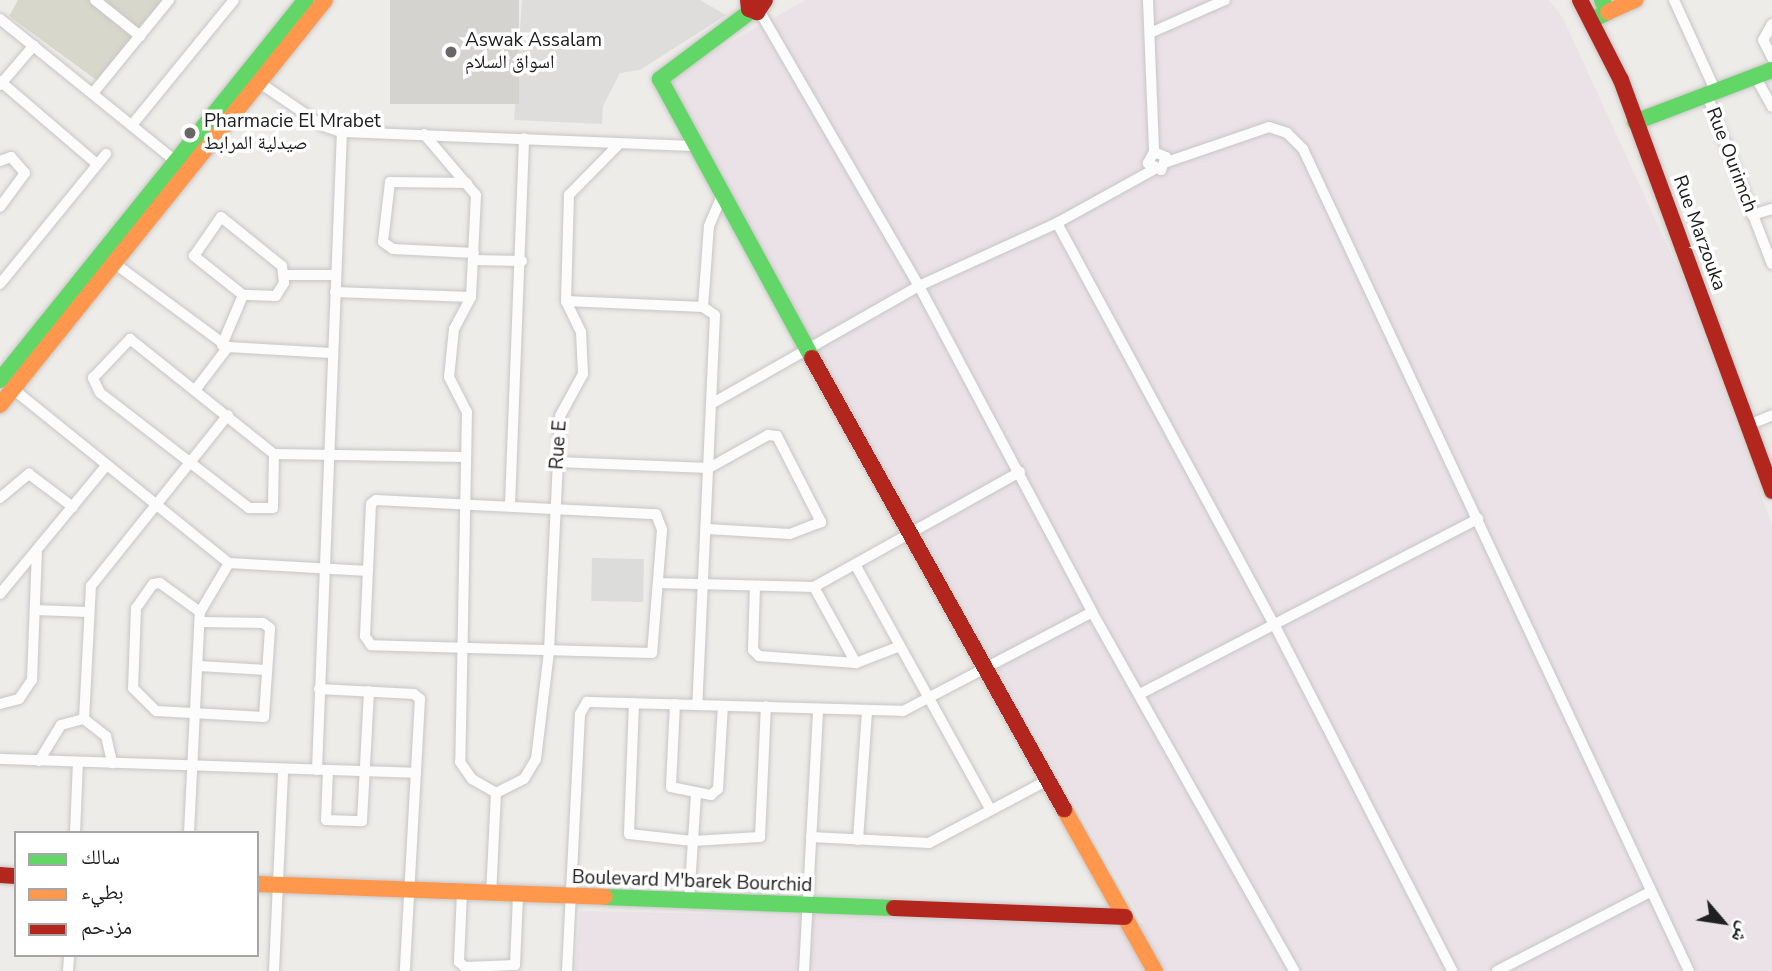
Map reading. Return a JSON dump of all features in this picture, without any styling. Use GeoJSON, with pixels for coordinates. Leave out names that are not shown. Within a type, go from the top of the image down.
{"type":"FeatureCollection","features":[{"type":"Feature","properties":{"kind":"street"},"geometry":{"type":"LineString","coordinates":[[95,0],[110,4],[140,36]]}},
{"type":"Feature","properties":{"kind":"street"},"geometry":{"type":"LineString","coordinates":[[93,93],[169,0]]}},
{"type":"Feature","properties":{"kind":"street"},"geometry":{"type":"LineString","coordinates":[[132,125],[234,0]]}},
{"type":"Feature","properties":{"kind":"street"},"geometry":{"type":"LineString","coordinates":[[4,380],[114,263],[182,166],[306,0]]}},
{"type":"Feature","properties":{"kind":"street"},"geometry":{"type":"LineString","coordinates":[[0,405],[4,380],[182,166],[260,83],[325,0]]}},
{"type":"Feature","properties":{"kind":"street"},"geometry":{"type":"LineString","coordinates":[[1147,0],[1154,152],[1148,160],[1153,170]]}},
{"type":"Feature","properties":{"kind":"street"},"geometry":{"type":"LineString","coordinates":[[1150,33],[1226,0]]}},
{"type":"Feature","properties":{"kind":"street","name":"Rue Marzouka"},"geometry":{"type":"LineString","coordinates":[[1580,0],[1592,20],[1635,122],[1771,482]]}},
{"type":"Feature","properties":{"kind":"street"},"geometry":{"type":"LineString","coordinates":[[1592,20],[1605,6],[1635,0]]}},
{"type":"Feature","properties":{"kind":"street","name":"Rue Ourimch"},"geometry":{"type":"LineString","coordinates":[[1674,0],[1712,93],[1752,215],[1771,261]]}},
{"type":"Feature","properties":{"kind":"street"},"geometry":{"type":"LineString","coordinates":[[1154,971],[1050,779],[664,95],[662,76],[760,4],[919,286],[1092,612],[1294,971]]}},
{"type":"Feature","properties":{"kind":"street"},"geometry":{"type":"LineString","coordinates":[[0,19],[182,166]]}},
{"type":"Feature","properties":{"kind":"street"},"geometry":{"type":"LineString","coordinates":[[1772,24],[1763,40],[1772,58]]}},
{"type":"Feature","properties":{"kind":"street"},"geometry":{"type":"LineString","coordinates":[[34,45],[1,83],[97,164]]}},
{"type":"Feature","properties":{"kind":"street"},"geometry":{"type":"LineString","coordinates":[[1635,122],[1772,70]]}},
{"type":"Feature","properties":{"kind":"street"},"geometry":{"type":"LineString","coordinates":[[1755,76],[1772,107]]}},
{"type":"Feature","properties":{"kind":"street"},"geometry":{"type":"LineString","coordinates":[[260,83],[323,126],[342,132],[694,146]]}},
{"type":"Feature","properties":{"kind":"street"},"geometry":{"type":"LineString","coordinates":[[713,403],[919,286],[1057,223],[1153,170],[1161,170],[1167,162],[1263,128],[1294,138],[1329,200],[1689,971]]}},
{"type":"Feature","properties":{"kind":"street"},"geometry":{"type":"LineString","coordinates":[[342,132],[319,689],[325,816],[330,822],[363,820],[369,691]]}},
{"type":"Feature","properties":{"kind":"street"},"geometry":{"type":"LineString","coordinates":[[424,134],[476,195],[471,297],[454,329],[449,373],[467,412],[460,649],[460,762],[472,779],[496,793],[491,894]]}},
{"type":"Feature","properties":{"kind":"street"},"geometry":{"type":"LineString","coordinates":[[510,505],[522,261],[524,138]]}},
{"type":"Feature","properties":{"kind":"street","name":"Rue E"},"geometry":{"type":"LineString","coordinates":[[496,793],[524,779],[536,759],[549,651],[560,416],[583,374],[583,339],[566,301],[569,195],[619,144]]}},
{"type":"Feature","properties":{"kind":"street"},"geometry":{"type":"LineString","coordinates":[[1154,152],[1164,155],[1167,162]]}},
{"type":"Feature","properties":{"kind":"street"},"geometry":{"type":"LineString","coordinates":[[0,284],[106,154]]}},
{"type":"Feature","properties":{"kind":"street"},"geometry":{"type":"LineString","coordinates":[[0,162],[11,157],[25,173],[0,207]]}},
{"type":"Feature","properties":{"kind":"street"},"geometry":{"type":"LineString","coordinates":[[467,183],[390,182],[383,242],[393,249],[522,261]]}},
{"type":"Feature","properties":{"kind":"street"},"geometry":{"type":"LineString","coordinates":[[704,307],[709,226],[722,196]]}},
{"type":"Feature","properties":{"kind":"street"},"geometry":{"type":"LineString","coordinates":[[1752,215],[1772,209]]}},
{"type":"Feature","properties":{"kind":"street"},"geometry":{"type":"LineString","coordinates":[[221,217],[276,258],[284,275],[276,296],[243,295],[193,255],[221,217]]}},
{"type":"Feature","properties":{"kind":"street"},"geometry":{"type":"LineString","coordinates":[[1057,223],[1274,624],[1452,971]]}},
{"type":"Feature","properties":{"kind":"street"},"geometry":{"type":"LineString","coordinates":[[114,263],[225,346],[331,354]]}},
{"type":"Feature","properties":{"kind":"street"},"geometry":{"type":"LineString","coordinates":[[284,275],[335,275]]}},
{"type":"Feature","properties":{"kind":"street"},"geometry":{"type":"LineString","coordinates":[[335,292],[471,297]]}},
{"type":"Feature","properties":{"kind":"street"},"geometry":{"type":"LineString","coordinates":[[196,388],[225,346],[243,295]]}},
{"type":"Feature","properties":{"kind":"street"},"geometry":{"type":"LineString","coordinates":[[566,301],[704,307],[716,319],[706,585],[697,705]]}},
{"type":"Feature","properties":{"kind":"street"},"geometry":{"type":"LineString","coordinates":[[274,454],[275,504],[268,511],[243,505],[187,464],[92,382],[121,343],[130,339],[196,388],[274,454],[329,452],[465,457]]}},
{"type":"Feature","properties":{"kind":"street"},"geometry":{"type":"LineString","coordinates":[[4,380],[105,467],[229,563],[368,571]]}},
{"type":"Feature","properties":{"kind":"street"},"geometry":{"type":"LineString","coordinates":[[84,719],[91,586],[228,415]]}},
{"type":"Feature","properties":{"kind":"street"},"geometry":{"type":"LineString","coordinates":[[1749,425],[1772,415]]}},
{"type":"Feature","properties":{"kind":"street"},"geometry":{"type":"LineString","coordinates":[[557,462],[709,468],[775,435],[823,518],[811,530],[790,534],[708,529]]}},
{"type":"Feature","properties":{"kind":"street"},"geometry":{"type":"LineString","coordinates":[[0,594],[105,467]]}},
{"type":"Feature","properties":{"kind":"street"},"geometry":{"type":"LineString","coordinates":[[658,583],[814,587],[913,535],[1020,472]]}},
{"type":"Feature","properties":{"kind":"street"},"geometry":{"type":"LineString","coordinates":[[0,498],[29,474],[73,507]]}},
{"type":"Feature","properties":{"kind":"street"},"geometry":{"type":"LineString","coordinates":[[463,501],[656,514],[662,530],[651,654],[460,649],[368,643],[368,571],[373,502],[463,501]]}},
{"type":"Feature","properties":{"kind":"street"},"geometry":{"type":"LineString","coordinates":[[1140,694],[1478,519]]}},
{"type":"Feature","properties":{"kind":"street"},"geometry":{"type":"LineString","coordinates":[[0,704],[19,699],[32,680],[37,551]]}},
{"type":"Feature","properties":{"kind":"street"},"geometry":{"type":"LineString","coordinates":[[189,831],[196,767],[201,617],[229,563]]}},
{"type":"Feature","properties":{"kind":"street"},"geometry":{"type":"LineString","coordinates":[[856,566],[927,700],[990,809]]}},
{"type":"Feature","properties":{"kind":"street"},"geometry":{"type":"LineString","coordinates":[[160,583],[201,617],[267,624],[268,670],[264,717],[150,710],[132,685],[136,608],[153,584],[160,583]]}},
{"type":"Feature","properties":{"kind":"street"},"geometry":{"type":"LineString","coordinates":[[755,586],[752,645],[757,656],[856,663],[898,647]]}},
{"type":"Feature","properties":{"kind":"street"},"geometry":{"type":"LineString","coordinates":[[814,587],[856,663]]}},
{"type":"Feature","properties":{"kind":"street"},"geometry":{"type":"LineString","coordinates":[[35,610],[89,612]]}},
{"type":"Feature","properties":{"kind":"street"},"geometry":{"type":"LineString","coordinates":[[568,971],[581,708],[589,701],[867,712],[907,710],[985,665],[1092,612]]}},
{"type":"Feature","properties":{"kind":"street"},"geometry":{"type":"LineString","coordinates":[[199,666],[268,670]]}},
{"type":"Feature","properties":{"kind":"street"},"geometry":{"type":"LineString","coordinates":[[319,689],[419,697],[405,971]]}},
{"type":"Feature","properties":{"kind":"street"},"geometry":{"type":"LineString","coordinates":[[634,703],[629,834],[693,841],[760,837],[766,706]]}},
{"type":"Feature","properties":{"kind":"street"},"geometry":{"type":"LineString","coordinates":[[675,704],[671,788],[696,794],[713,794],[718,789],[723,706]]}},
{"type":"Feature","properties":{"kind":"street"},"geometry":{"type":"LineString","coordinates":[[804,971],[818,709]]}},
{"type":"Feature","properties":{"kind":"street"},"geometry":{"type":"LineString","coordinates":[[858,840],[867,712]]}},
{"type":"Feature","properties":{"kind":"street"},"geometry":{"type":"LineString","coordinates":[[39,761],[61,725],[84,719]]}},
{"type":"Feature","properties":{"kind":"street"},"geometry":{"type":"LineString","coordinates":[[84,719],[106,736],[112,763]]}},
{"type":"Feature","properties":{"kind":"street"},"geometry":{"type":"LineString","coordinates":[[0,759],[416,773]]}},
{"type":"Feature","properties":{"kind":"street"},"geometry":{"type":"LineString","coordinates":[[75,831],[78,762]]}},
{"type":"Feature","properties":{"kind":"street"},"geometry":{"type":"LineString","coordinates":[[274,971],[284,769]]}},
{"type":"Feature","properties":{"kind":"street"},"geometry":{"type":"LineString","coordinates":[[811,837],[929,842],[1050,779]]}},
{"type":"Feature","properties":{"kind":"street"},"geometry":{"type":"LineString","coordinates":[[689,902],[696,794]]}},
{"type":"Feature","properties":{"kind":"street","name":"Boulevard M'barek Bourchid"},"geometry":{"type":"LineString","coordinates":[[259,884],[1125,917]]}},
{"type":"Feature","properties":{"kind":"street"},"geometry":{"type":"LineString","coordinates":[[1497,971],[1650,891]]}},
{"type":"Feature","properties":{"kind":"street"},"geometry":{"type":"LineString","coordinates":[[462,892],[459,962],[488,969],[515,965],[518,895]]}},
{"type":"Feature","properties":{"kind":"shaded area"},"geometry":{"type":"Polygon","coordinates":[[[18,0],[169,0],[99,82],[9,16],[18,0]]]}},
{"type":"Feature","properties":{"kind":"shaded area"},"geometry":{"type":"Polygon","coordinates":[[[522,0],[700,0],[726,15],[640,70],[620,73],[603,106],[602,124],[514,120],[522,0]]]}},
{"type":"Feature","properties":{"kind":"shaded area"},"geometry":{"type":"Polygon","coordinates":[[[806,0],[1549,0],[1563,18],[1686,286],[1772,525],[1772,971],[575,971],[580,911],[1143,923],[663,79],[806,0]]]}},
{"type":"Feature","properties":{"kind":"shaded area"},"geometry":{"type":"Polygon","coordinates":[[[592,558],[644,559],[643,602],[591,601],[592,558]]]}},
{"type":"Feature","properties":{"kind":"building","name":"Aswak Assalam اسواق السلام"},"geometry":{"type":"Polygon","coordinates":[[[390,0],[519,0],[519,104],[390,104],[390,0]]]}},
{"type":"Feature","properties":{"kind":"traffic: fast"},"geometry":{"type":"LineString","coordinates":[[0,380],[306,0]]}},
{"type":"Feature","properties":{"kind":"traffic: fast"},"geometry":{"type":"LineString","coordinates":[[1592,20],[1608,12],[1602,0]]}},
{"type":"Feature","properties":{"kind":"traffic: fast"},"geometry":{"type":"LineString","coordinates":[[751,11],[660,79],[812,358]]}},
{"type":"Feature","properties":{"kind":"traffic: fast"},"geometry":{"type":"LineString","coordinates":[[1635,122],[1772,70]]}},
{"type":"Feature","properties":{"kind":"traffic: fast"},"geometry":{"type":"LineString","coordinates":[[605,897],[894,908]]}},
{"type":"Feature","properties":{"kind":"traffic: slow"},"geometry":{"type":"LineString","coordinates":[[0,405],[325,0]]}},
{"type":"Feature","properties":{"kind":"traffic: slow"},"geometry":{"type":"LineString","coordinates":[[1608,12],[1635,0]]}},
{"type":"Feature","properties":{"kind":"traffic: slow"},"geometry":{"type":"LineString","coordinates":[[1064,809],[1155,971]]}},
{"type":"Feature","properties":{"kind":"traffic: slow"},"geometry":{"type":"LineString","coordinates":[[259,884],[605,897]]}},
{"type":"Feature","properties":{"kind":"traffic: jam"},"geometry":{"type":"LineString","coordinates":[[748,0],[749,9],[757,12],[765,0]]}},
{"type":"Feature","properties":{"kind":"traffic: jam"},"geometry":{"type":"LineString","coordinates":[[1580,0],[1621,80],[1772,491]]}},
{"type":"Feature","properties":{"kind":"traffic: jam"},"geometry":{"type":"LineString","coordinates":[[812,358],[1064,809]]}},
{"type":"Feature","properties":{"kind":"traffic: jam"},"geometry":{"type":"LineString","coordinates":[[0,875],[14,876]]}},
{"type":"Feature","properties":{"kind":"traffic: jam"},"geometry":{"type":"LineString","coordinates":[[894,908],[1125,917]]}},
{"type":"Feature","properties":{"kind":"place","name":"Aswak Assalam اسواق السلام"},"geometry":{"type":"Point","coordinates":[451,52]}},
{"type":"Feature","properties":{"kind":"place","name":"Pharmacie El Mrabet صيدلية المرابط"},"geometry":{"type":"Point","coordinates":[190,133]}}]}
